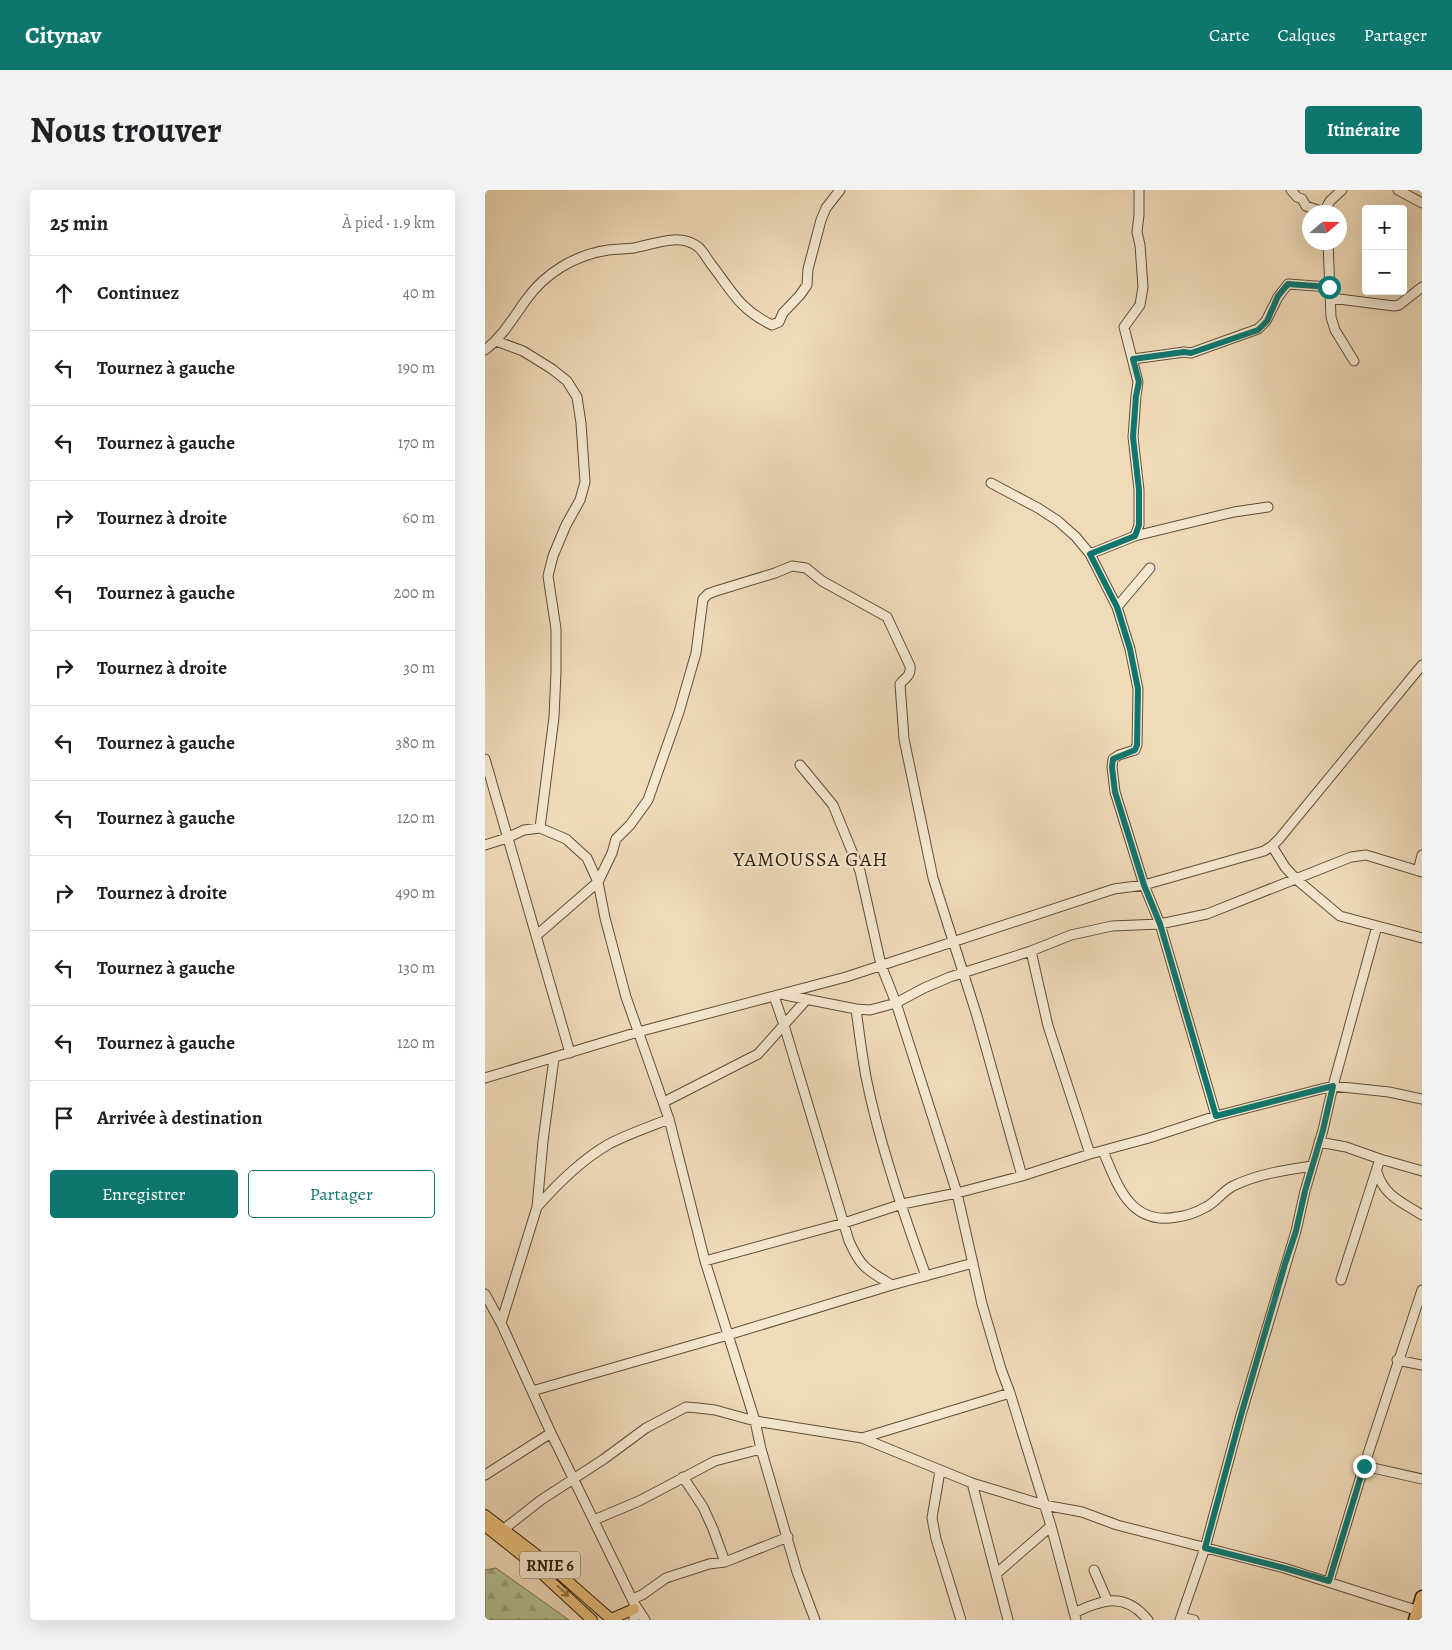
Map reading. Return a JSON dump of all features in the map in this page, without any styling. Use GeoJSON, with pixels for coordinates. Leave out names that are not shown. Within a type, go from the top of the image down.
{"type":"FeatureCollection","features":[{"type":"Feature","properties":{"kind":"highway"},"geometry":{"type":"LineString","coordinates":[[1418,1614],[1422,1597]]}},
{"type":"Feature","properties":{"kind":"main road","name":"RNIE 6"},"geometry":{"type":"LineString","coordinates":[[485,1515],[546,1562],[611,1620]]}},
{"type":"Feature","properties":{"kind":"main road","name":"RNIE 6"},"geometry":{"type":"LineString","coordinates":[[485,1526],[524,1557],[592,1620]]}},
{"type":"Feature","properties":{"kind":"main road"},"geometry":{"type":"LineString","coordinates":[[611,1620],[634,1608]]}},
{"type":"Feature","properties":{"kind":"street"},"geometry":{"type":"LineString","coordinates":[[485,350],[501,336],[537,286],[549,274],[564,264],[606,250],[635,248],[659,241],[679,240],[698,246],[735,298],[748,310],[772,325],[779,322],[783,313],[807,285],[808,269],[821,220],[826,208],[841,190]]}},
{"type":"Feature","properties":{"kind":"street"},"geometry":{"type":"LineString","coordinates":[[1135,536],[1139,525],[1139,490],[1133,437],[1139,382],[1124,327],[1140,304],[1143,287],[1140,245],[1137,232],[1139,190]]}},
{"type":"Feature","properties":{"kind":"street"},"geometry":{"type":"LineString","coordinates":[[1291,190],[1297,197],[1302,199],[1305,205]]}},
{"type":"Feature","properties":{"kind":"street"},"geometry":{"type":"LineString","coordinates":[[1327,205],[1342,190]]}},
{"type":"Feature","properties":{"kind":"street"},"geometry":{"type":"LineString","coordinates":[[1399,190],[1422,203]]}},
{"type":"Feature","properties":{"kind":"street"},"geometry":{"type":"LineString","coordinates":[[1328,250],[1331,317],[1335,330],[1354,361]]}},
{"type":"Feature","properties":{"kind":"street"},"geometry":{"type":"LineString","coordinates":[[1133,359],[1184,352],[1191,353],[1258,330],[1267,321],[1278,296],[1288,284],[1329,287]]}},
{"type":"Feature","properties":{"kind":"street"},"geometry":{"type":"LineString","coordinates":[[1331,298],[1394,306],[1399,305],[1422,288]]}},
{"type":"Feature","properties":{"kind":"street"},"geometry":{"type":"LineString","coordinates":[[496,340],[523,351],[567,381],[577,397],[581,423],[585,482],[580,500],[566,525],[553,556],[548,576],[556,629],[556,672],[554,717],[540,828]]}},
{"type":"Feature","properties":{"kind":"street"},"geometry":{"type":"LineString","coordinates":[[991,483],[1038,508],[1058,521],[1075,537],[1090,554],[1117,607],[1130,649],[1138,689],[1137,745],[1135,750],[1113,759],[1115,792],[1144,885],[1160,924],[1216,1116]]}},
{"type":"Feature","properties":{"kind":"street"},"geometry":{"type":"LineString","coordinates":[[1090,554],[1135,536],[1268,506]]}},
{"type":"Feature","properties":{"kind":"street"},"geometry":{"type":"LineString","coordinates":[[537,935],[598,882],[612,853],[616,839],[630,826],[648,800],[679,712],[696,653],[703,599],[707,594],[792,566],[806,568],[822,581],[887,617],[910,666],[911,672],[909,676],[900,684],[904,739],[933,878],[963,972],[1022,1176]]}},
{"type":"Feature","properties":{"kind":"street"},"geometry":{"type":"LineString","coordinates":[[1117,607],[1150,568]]}},
{"type":"Feature","properties":{"kind":"street"},"geometry":{"type":"LineString","coordinates":[[485,1078],[638,1032],[846,977],[1114,889],[1144,885],[1226,863],[1272,846],[1422,665]]}},
{"type":"Feature","properties":{"kind":"street"},"geometry":{"type":"LineString","coordinates":[[485,759],[570,1053]]}},
{"type":"Feature","properties":{"kind":"street"},"geometry":{"type":"LineString","coordinates":[[800,765],[833,805],[860,871],[881,965],[896,1003],[957,1193],[982,1304],[1051,1526],[1075,1616],[1097,1602],[1107,1600],[1126,1603],[1142,1612],[1148,1620]]}},
{"type":"Feature","properties":{"kind":"street"},"geometry":{"type":"LineString","coordinates":[[485,845],[524,830],[540,828],[566,839],[587,858],[598,882],[605,918],[626,998],[669,1118],[705,1262],[755,1421],[761,1449],[797,1572],[815,1620]]}},
{"type":"Feature","properties":{"kind":"street"},"geometry":{"type":"LineString","coordinates":[[1272,846],[1285,867],[1296,879],[1340,916],[1422,938]]}},
{"type":"Feature","properties":{"kind":"street"},"geometry":{"type":"LineString","coordinates":[[778,995],[870,1010],[896,1003],[924,988],[963,972],[1082,932],[1112,926],[1160,924],[1207,914],[1358,855],[1420,871],[1422,855]]}},
{"type":"Feature","properties":{"kind":"street"},"geometry":{"type":"LineString","coordinates":[[1194,1620],[1180,1618],[1205,1548],[1241,1415],[1296,1231],[1311,1166],[1323,1130],[1333,1086],[1377,926]]}},
{"type":"Feature","properties":{"kind":"street"},"geometry":{"type":"LineString","coordinates":[[1031,950],[1048,1026],[1090,1154]]}},
{"type":"Feature","properties":{"kind":"street"},"geometry":{"type":"LineString","coordinates":[[778,995],[784,1025],[849,1241],[857,1258],[867,1270],[892,1285]]}},
{"type":"Feature","properties":{"kind":"street"},"geometry":{"type":"LineString","coordinates":[[664,1102],[758,1054],[807,999]]}},
{"type":"Feature","properties":{"kind":"street"},"geometry":{"type":"LineString","coordinates":[[856,1009],[866,1079],[883,1145],[926,1276]]}},
{"type":"Feature","properties":{"kind":"street"},"geometry":{"type":"LineString","coordinates":[[501,1323],[537,1207],[543,1141],[554,1058]]}},
{"type":"Feature","properties":{"kind":"street"},"geometry":{"type":"LineString","coordinates":[[705,1262],[844,1223],[902,1204],[957,1193],[1022,1176],[1216,1116],[1333,1086],[1389,1092],[1422,1099]]}},
{"type":"Feature","properties":{"kind":"street"},"geometry":{"type":"LineString","coordinates":[[537,1207],[557,1183],[609,1145],[669,1118]]}},
{"type":"Feature","properties":{"kind":"street"},"geometry":{"type":"LineString","coordinates":[[1319,1142],[1346,1147],[1422,1170]]}},
{"type":"Feature","properties":{"kind":"street"},"geometry":{"type":"LineString","coordinates":[[1103,1151],[1117,1184],[1127,1201],[1148,1217],[1165,1220],[1187,1216],[1207,1207],[1232,1187],[1253,1178],[1311,1166]]}},
{"type":"Feature","properties":{"kind":"street"},"geometry":{"type":"LineString","coordinates":[[1341,1280],[1381,1159]]}},
{"type":"Feature","properties":{"kind":"street"},"geometry":{"type":"LineString","coordinates":[[1377,1172],[1383,1188],[1422,1215]]}},
{"type":"Feature","properties":{"kind":"street"},"geometry":{"type":"LineString","coordinates":[[532,1391],[728,1335],[892,1285],[973,1264]]}},
{"type":"Feature","properties":{"kind":"street"},"geometry":{"type":"LineString","coordinates":[[1329,1581],[1397,1360],[1422,1290]]}},
{"type":"Feature","properties":{"kind":"street"},"geometry":{"type":"LineString","coordinates":[[485,1294],[501,1323],[634,1608],[645,1620]]}},
{"type":"Feature","properties":{"kind":"street"},"geometry":{"type":"LineString","coordinates":[[1397,1360],[1422,1365]]}},
{"type":"Feature","properties":{"kind":"street"},"geometry":{"type":"LineString","coordinates":[[861,1438],[1010,1393]]}},
{"type":"Feature","properties":{"kind":"street"},"geometry":{"type":"LineString","coordinates":[[504,1529],[541,1500],[646,1428],[686,1407],[715,1410],[755,1421],[861,1438],[972,1483],[1044,1505],[1082,1512],[1117,1526],[1329,1581],[1418,1614]]}},
{"type":"Feature","properties":{"kind":"street"},"geometry":{"type":"LineString","coordinates":[[485,1475],[551,1433]]}},
{"type":"Feature","properties":{"kind":"street"},"geometry":{"type":"LineString","coordinates":[[594,1520],[639,1501],[715,1461],[761,1449]]}},
{"type":"Feature","properties":{"kind":"street"},"geometry":{"type":"LineString","coordinates":[[1364,1466],[1422,1479]]}},
{"type":"Feature","properties":{"kind":"street"},"geometry":{"type":"LineString","coordinates":[[941,1471],[932,1518],[936,1539],[961,1620]]}},
{"type":"Feature","properties":{"kind":"street"},"geometry":{"type":"LineString","coordinates":[[683,1477],[703,1507],[725,1562]]}},
{"type":"Feature","properties":{"kind":"street"},"geometry":{"type":"LineString","coordinates":[[972,1483],[1008,1620]]}},
{"type":"Feature","properties":{"kind":"street"},"geometry":{"type":"LineString","coordinates":[[996,1574],[1051,1526]]}},
{"type":"Feature","properties":{"kind":"street"},"geometry":{"type":"LineString","coordinates":[[634,1608],[641,1595],[666,1578],[700,1566],[725,1562],[788,1537]]}},
{"type":"Feature","properties":{"kind":"street"},"geometry":{"type":"LineString","coordinates":[[1094,1570],[1107,1600]]}},
{"type":"Feature","properties":{"kind":"green space"},"geometry":{"type":"Polygon","coordinates":[[[496,1568],[569,1620],[485,1620],[485,1570],[496,1568]]]}},
{"type":"Feature","properties":{"kind":"district","name":"YAMOUSSA GAH"},"geometry":{"type":"Point","coordinates":[811,859]}},
{"type":"Feature","properties":{"kind":"route"},"geometry":{"type":"LineString","coordinates":[[1329,287],[1288,284],[1278,296],[1267,321],[1258,330],[1191,353],[1184,352],[1133,359],[1139,382],[1133,437],[1139,490],[1139,525],[1135,536],[1090,554],[1117,607],[1130,649],[1138,689],[1137,745],[1135,750],[1113,759],[1115,792],[1144,885],[1160,924],[1216,1116],[1333,1086],[1323,1130],[1311,1166],[1296,1231],[1241,1415],[1205,1548],[1329,1581],[1364,1466]]}}]}
